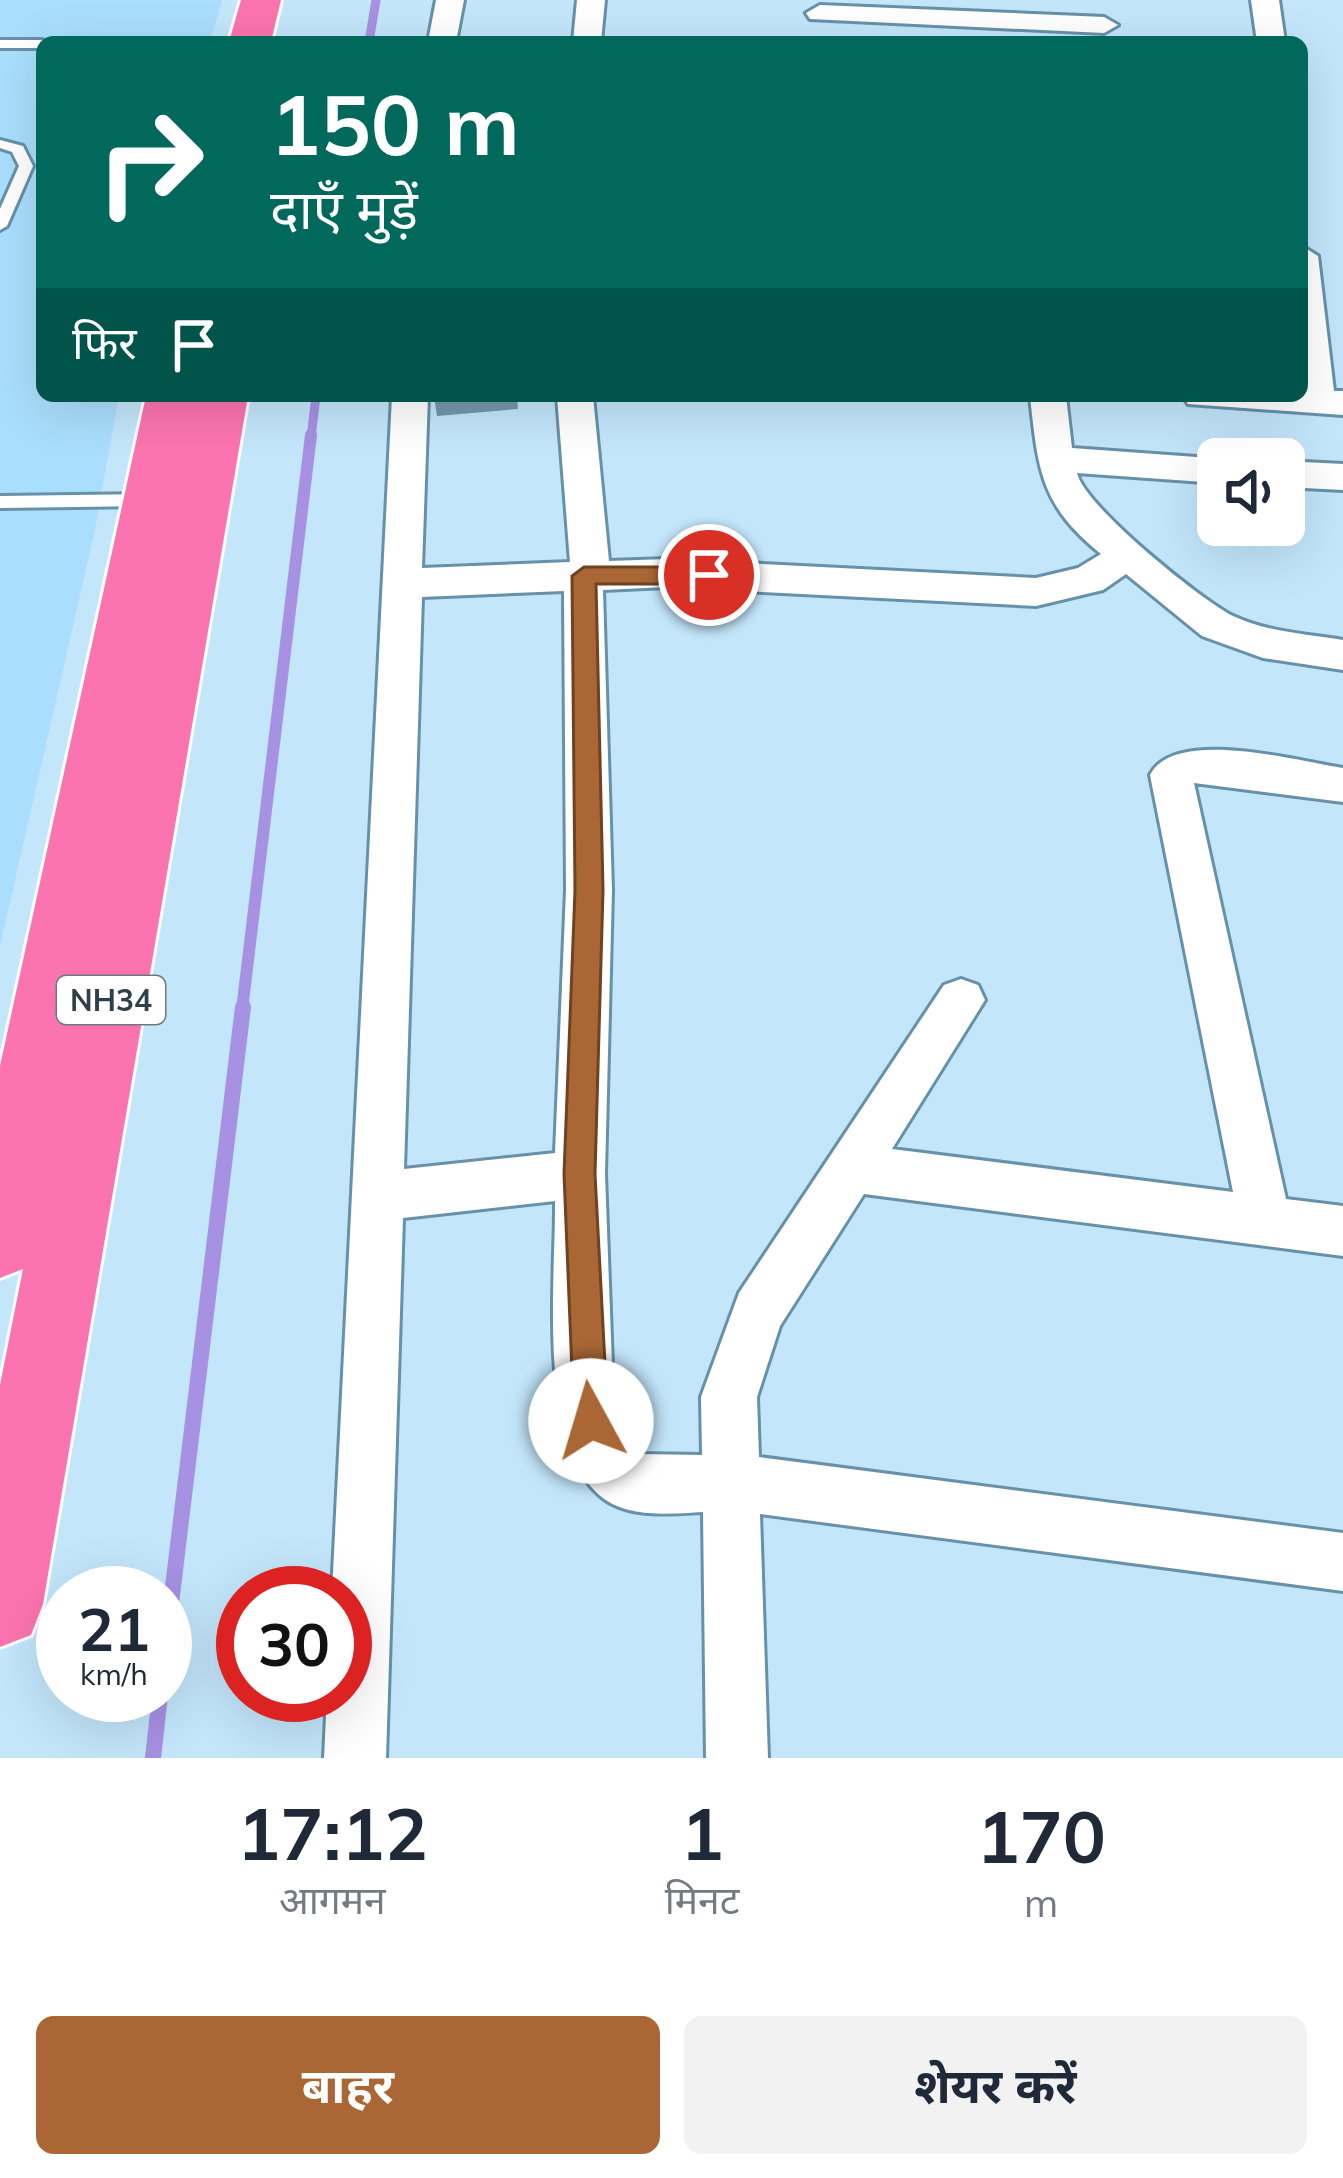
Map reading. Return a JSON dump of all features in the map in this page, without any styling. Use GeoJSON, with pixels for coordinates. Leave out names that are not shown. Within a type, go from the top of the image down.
{"type":"FeatureCollection","features":[{"type":"Feature","properties":{"kind":"highway"},"geometry":{"type":"LineString","coordinates":[[252,36],[261,0]]}},
{"type":"Feature","properties":{"kind":"highway"},"geometry":{"type":"LineString","coordinates":[[288,36],[296,0]]}},
{"type":"Feature","properties":{"kind":"highway","name":"NH34"},"geometry":{"type":"LineString","coordinates":[[0,1604],[177,500],[172,402]]}},
{"type":"Feature","properties":{"kind":"highway","name":"NH34"},"geometry":{"type":"LineString","coordinates":[[0,1241],[177,500],[219,402]]}},
{"type":"Feature","properties":{"kind":"street"},"geometry":{"type":"LineString","coordinates":[[443,36],[449,0]]}},
{"type":"Feature","properties":{"kind":"street"},"geometry":{"type":"LineString","coordinates":[[587,36],[591,0]]}},
{"type":"Feature","properties":{"kind":"street"},"geometry":{"type":"LineString","coordinates":[[1265,0],[1270,36]]}},
{"type":"Feature","properties":{"kind":"street"},"geometry":{"type":"LineString","coordinates":[[821,18],[1104,22]]}},
{"type":"Feature","properties":{"kind":"street"},"geometry":{"type":"LineString","coordinates":[[1308,267],[1326,299],[1331,402]]}},
{"type":"Feature","properties":{"kind":"street"},"geometry":{"type":"LineString","coordinates":[[355,1758],[374,1197],[410,402]]}},
{"type":"Feature","properties":{"kind":"street"},"geometry":{"type":"LineString","coordinates":[[575,402],[587,576],[589,890],[580,1174],[586,1393],[596,1450],[624,1479],[659,1486],[730,1482],[1343,1562]]}},
{"type":"Feature","properties":{"kind":"street"},"geometry":{"type":"LineString","coordinates":[[1049,402],[1061,487],[1088,524],[1216,625],[1263,643],[1343,656]]}},
{"type":"Feature","properties":{"kind":"street"},"geometry":{"type":"LineString","coordinates":[[1055,459],[1197,469]]}},
{"type":"Feature","properties":{"kind":"street"},"geometry":{"type":"LineString","coordinates":[[1305,475],[1343,477]]}},
{"type":"Feature","properties":{"kind":"street"},"geometry":{"type":"LineString","coordinates":[[401,583],[667,573],[1036,592],[1089,580],[1129,554]]}},
{"type":"Feature","properties":{"kind":"street"},"geometry":{"type":"LineString","coordinates":[[1265,1221],[1171,775],[1192,764],[1343,785]]}},
{"type":"Feature","properties":{"kind":"street"},"geometry":{"type":"LineString","coordinates":[[737,1758],[729,1397],[758,1312],[961,1000]]}},
{"type":"Feature","properties":{"kind":"street"},"geometry":{"type":"LineString","coordinates":[[849,1168],[1343,1231]]}},
{"type":"Feature","properties":{"kind":"street"},"geometry":{"type":"LineString","coordinates":[[374,1197],[580,1174]]}},
{"type":"Feature","properties":{"kind":"lane"},"geometry":{"type":"LineString","coordinates":[[0,44],[36,44]]}},
{"type":"Feature","properties":{"kind":"lane"},"geometry":{"type":"LineString","coordinates":[[0,145],[18,148],[26,166],[0,226]]}},
{"type":"Feature","properties":{"kind":"lane"},"geometry":{"type":"LineString","coordinates":[[0,502],[177,500]]}},
{"type":"Feature","properties":{"kind":"shaded area"},"geometry":{"type":"Polygon","coordinates":[[[0,0],[222,0],[212,36],[36,36],[36,402],[118,402],[94,534],[0,946],[0,0]]]}},
{"type":"Feature","properties":{"kind":"waterway"},"geometry":{"type":"LineString","coordinates":[[370,36],[376,0]]}},
{"type":"Feature","properties":{"kind":"waterway"},"geometry":{"type":"LineString","coordinates":[[311,438],[315,402]]}},
{"type":"Feature","properties":{"kind":"waterway"},"geometry":{"type":"LineString","coordinates":[[242,1010],[311,435]]}},
{"type":"Feature","properties":{"kind":"waterway"},"geometry":{"type":"LineString","coordinates":[[176,1566],[243,1007]]}},
{"type":"Feature","properties":{"kind":"waterway"},"geometry":{"type":"LineString","coordinates":[[153,1758],[157,1722]]}},
{"type":"Feature","properties":{"kind":"route"},"geometry":{"type":"LineString","coordinates":[[591,1421],[586,1393],[580,1174],[589,890],[584,576],[709,575]]}}]}
